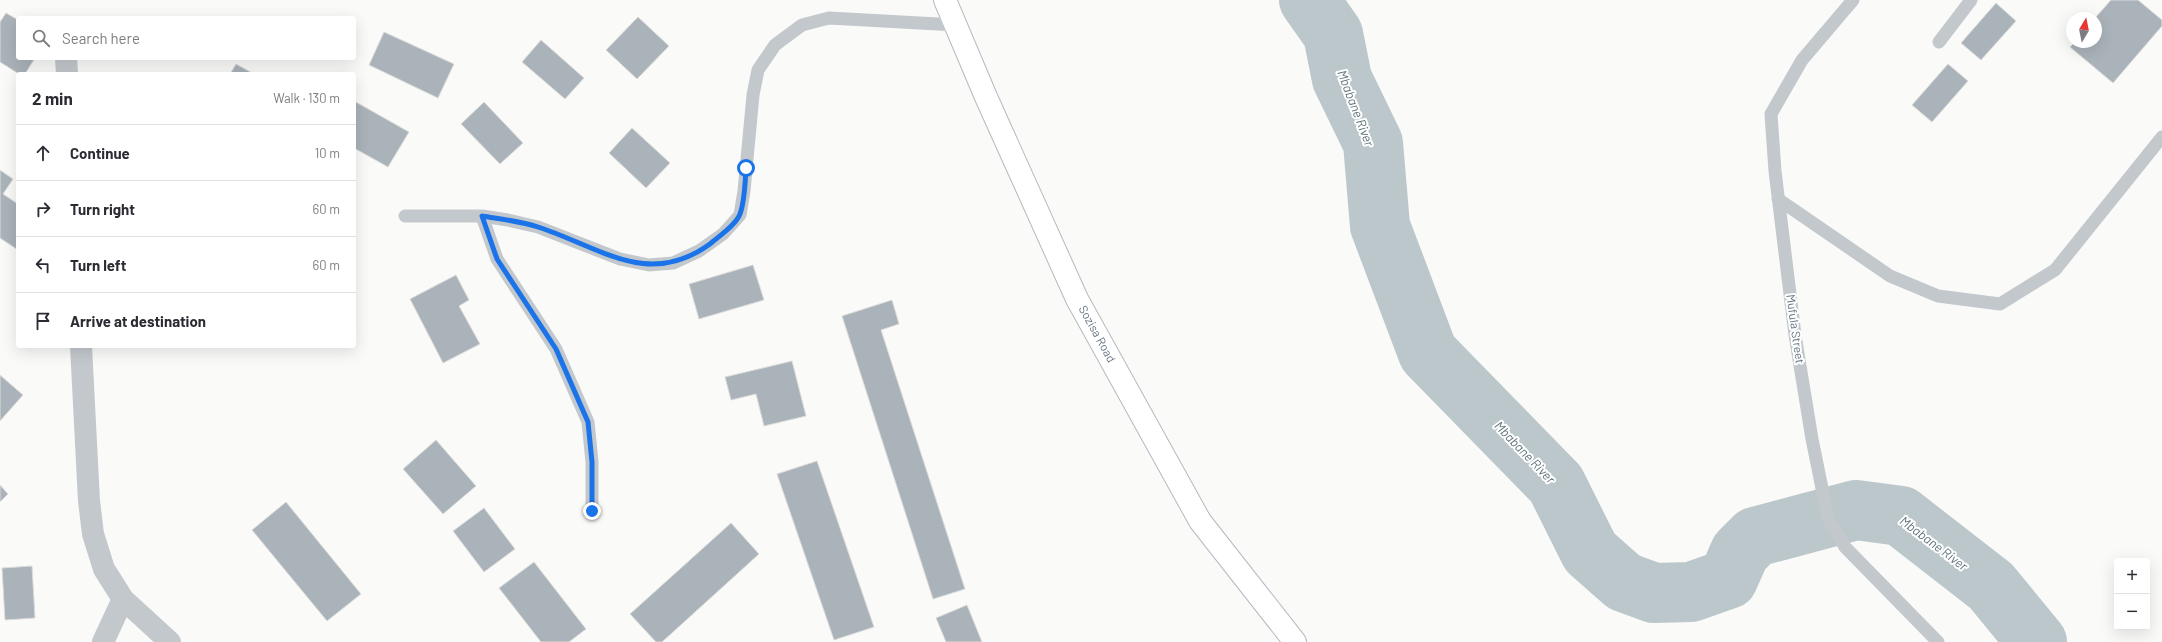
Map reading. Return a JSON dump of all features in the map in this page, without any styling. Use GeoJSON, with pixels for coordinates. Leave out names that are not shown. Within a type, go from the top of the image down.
{"type":"FeatureCollection","features":[{"type":"Feature","properties":{"kind":"main road","name":"Sozisa Road"},"geometry":{"type":"LineString","coordinates":[[945,0],[1077,299],[1200,521],[1295,642]]}},
{"type":"Feature","properties":{"kind":"street"},"geometry":{"type":"LineString","coordinates":[[66,60],[67,72]]}},
{"type":"Feature","properties":{"kind":"street"},"geometry":{"type":"LineString","coordinates":[[81,348],[88,501],[93,534],[104,569],[123,599],[170,642]]}},
{"type":"Feature","properties":{"kind":"street"},"geometry":{"type":"LineString","coordinates":[[103,642],[123,599]]}},
{"type":"Feature","properties":{"kind":"lane","name":"Mufula Street"},"geometry":{"type":"LineString","coordinates":[[1853,0],[1802,60],[1771,114],[1778,198],[1795,335],[1812,439],[1828,518],[1845,547],[1938,642]]}},
{"type":"Feature","properties":{"kind":"lane"},"geometry":{"type":"LineString","coordinates":[[1939,42],[1970,0]]}},
{"type":"Feature","properties":{"kind":"lane"},"geometry":{"type":"LineString","coordinates":[[405,216],[482,216],[538,227],[620,259],[649,266],[673,263],[699,251],[723,234],[740,215],[744,191],[754,89],[758,70],[775,45],[802,25],[829,18],[956,25]]}},
{"type":"Feature","properties":{"kind":"lane"},"geometry":{"type":"LineString","coordinates":[[1778,198],[1890,276],[1938,296],[2000,304],[2055,270],[2162,137]]}},
{"type":"Feature","properties":{"kind":"lane"},"geometry":{"type":"LineString","coordinates":[[482,216],[497,259],[556,349],[588,422],[592,462],[592,511]]}},
{"type":"Feature","properties":{"kind":"building"},"geometry":{"type":"Polygon","coordinates":[[[2111,0],[2138,0],[2162,20],[2162,26],[2113,83],[2071,48],[2102,48],[2102,12],[2100,12],[2111,0]]]}},
{"type":"Feature","properties":{"kind":"building"},"geometry":{"type":"Polygon","coordinates":[[[1996,3],[2016,21],[1981,60],[1961,43],[1996,3]]]}},
{"type":"Feature","properties":{"kind":"building"},"geometry":{"type":"Polygon","coordinates":[[[6,13],[16,19],[16,60],[34,60],[26,72],[16,72],[0,62],[0,22],[6,13]]]}},
{"type":"Feature","properties":{"kind":"building"},"geometry":{"type":"Polygon","coordinates":[[[638,17],[669,46],[637,79],[606,50],[638,17]]]}},
{"type":"Feature","properties":{"kind":"building"},"geometry":{"type":"Polygon","coordinates":[[[384,32],[454,64],[438,98],[369,65],[384,32]]]}},
{"type":"Feature","properties":{"kind":"building"},"geometry":{"type":"Polygon","coordinates":[[[541,40],[584,78],[565,99],[522,62],[541,40]]]}},
{"type":"Feature","properties":{"kind":"building"},"geometry":{"type":"Polygon","coordinates":[[[236,64],[250,72],[231,72],[236,64]]]}},
{"type":"Feature","properties":{"kind":"building"},"geometry":{"type":"Polygon","coordinates":[[[1948,64],[1968,81],[1932,122],[1912,105],[1948,64]]]}},
{"type":"Feature","properties":{"kind":"building"},"geometry":{"type":"Polygon","coordinates":[[[356,102],[409,132],[388,167],[356,149],[356,102]]]}},
{"type":"Feature","properties":{"kind":"building"},"geometry":{"type":"Polygon","coordinates":[[[484,102],[523,143],[500,164],[461,124],[484,102]]]}},
{"type":"Feature","properties":{"kind":"building"},"geometry":{"type":"Polygon","coordinates":[[[632,128],[670,163],[646,188],[609,153],[632,128]]]}},
{"type":"Feature","properties":{"kind":"building"},"geometry":{"type":"Polygon","coordinates":[[[0,170],[13,179],[3,194],[16,203],[16,249],[0,238],[0,170]]]}},
{"type":"Feature","properties":{"kind":"building"},"geometry":{"type":"Polygon","coordinates":[[[753,265],[764,300],[699,319],[689,284],[753,265]]]}},
{"type":"Feature","properties":{"kind":"building"},"geometry":{"type":"Polygon","coordinates":[[[456,275],[469,300],[459,306],[480,344],[443,363],[410,299],[456,275]]]}},
{"type":"Feature","properties":{"kind":"building"},"geometry":{"type":"Polygon","coordinates":[[[892,300],[899,324],[881,330],[965,589],[933,599],[842,316],[892,300]]]}},
{"type":"Feature","properties":{"kind":"building"},"geometry":{"type":"Polygon","coordinates":[[[792,361],[806,416],[764,426],[756,394],[731,400],[725,377],[792,361]]]}},
{"type":"Feature","properties":{"kind":"building"},"geometry":{"type":"Polygon","coordinates":[[[0,375],[23,395],[0,421],[0,375]]]}},
{"type":"Feature","properties":{"kind":"building"},"geometry":{"type":"Polygon","coordinates":[[[436,440],[476,486],[443,514],[403,469],[436,440]]]}},
{"type":"Feature","properties":{"kind":"building"},"geometry":{"type":"Polygon","coordinates":[[[817,461],[874,627],[834,640],[777,474],[817,461]]]}},
{"type":"Feature","properties":{"kind":"building"},"geometry":{"type":"Polygon","coordinates":[[[0,485],[8,494],[0,502],[0,485]]]}},
{"type":"Feature","properties":{"kind":"building"},"geometry":{"type":"Polygon","coordinates":[[[286,502],[361,594],[327,621],[252,530],[286,502]]]}},
{"type":"Feature","properties":{"kind":"building"},"geometry":{"type":"Polygon","coordinates":[[[484,508],[515,549],[484,572],[453,531],[484,508]]]}},
{"type":"Feature","properties":{"kind":"building"},"geometry":{"type":"Polygon","coordinates":[[[731,523],[759,554],[662,642],[656,642],[630,614],[731,523]]]}},
{"type":"Feature","properties":{"kind":"building"},"geometry":{"type":"Polygon","coordinates":[[[534,562],[586,629],[569,642],[541,642],[499,588],[534,562]]]}},
{"type":"Feature","properties":{"kind":"building"},"geometry":{"type":"Polygon","coordinates":[[[32,566],[35,618],[5,620],[2,568],[32,566]]]}},
{"type":"Feature","properties":{"kind":"building"},"geometry":{"type":"Polygon","coordinates":[[[967,605],[982,642],[946,642],[936,618],[967,605]]]}},
{"type":"Feature","properties":{"kind":"waterway","name":"Mbabane River"},"geometry":{"type":"LineString","coordinates":[[1309,0],[1333,34],[1342,79],[1373,143],[1380,226],[1428,353],[1556,484],[1590,552],[1624,582],[1654,593],[1691,592],[1728,579],[1740,552],[1755,537],[1856,510],[1901,516],[1991,586],[2037,642]]}},
{"type":"Feature","properties":{"kind":"route"},"geometry":{"type":"LineString","coordinates":[[592,511],[592,462],[588,422],[556,349],[497,259],[482,216],[538,227],[620,259],[649,266],[673,263],[699,251],[723,234],[740,215],[746,168]]}}]}
